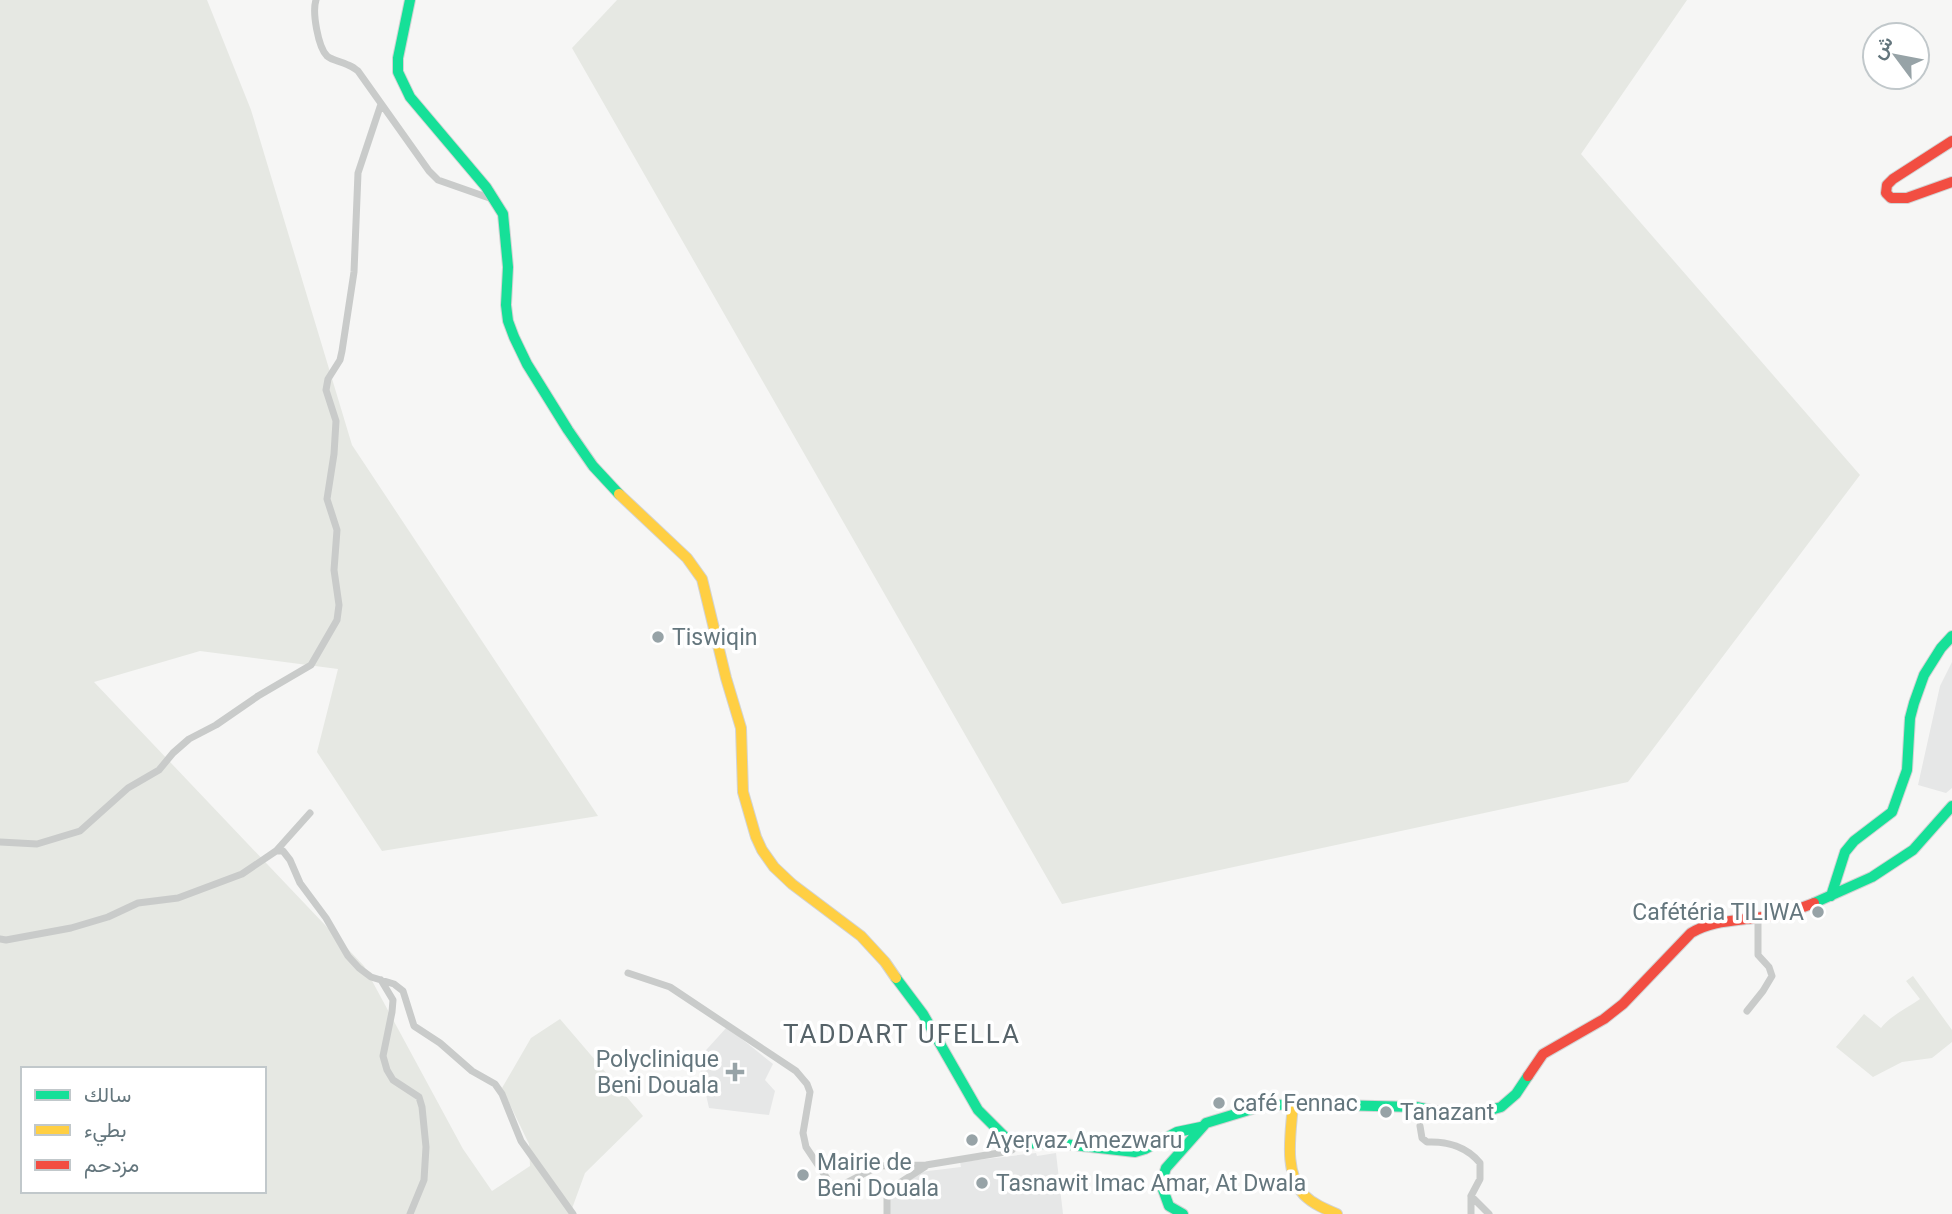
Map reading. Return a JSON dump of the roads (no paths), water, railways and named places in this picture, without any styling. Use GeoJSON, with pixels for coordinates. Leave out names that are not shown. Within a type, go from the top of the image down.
{"type":"FeatureCollection","features":[{"type":"Feature","properties":{"kind":"main road"},"geometry":{"type":"LineString","coordinates":[[410,0],[398,58],[398,72],[410,97],[495,200],[503,214],[508,267],[508,321],[527,363],[593,466],[621,497],[687,558],[702,579],[741,728],[743,792],[755,837],[774,867],[792,884],[861,936],[884,962],[923,1014],[978,1110],[1006,1138],[1018,1143],[1064,1144],[1135,1152],[1177,1132],[1201,1127],[1213,1120],[1262,1106],[1293,1104],[1416,1107],[1458,1116],[1492,1111],[1512,1098],[1541,1055],[1615,1011],[1699,928],[1723,921],[1798,911],[1872,877],[1913,850],[1952,806]]}},
{"type":"Feature","properties":{"kind":"main road"},"geometry":{"type":"LineString","coordinates":[[1952,141],[1893,179],[1886,185],[1886,193],[1891,198],[1907,198],[1952,182]]}},
{"type":"Feature","properties":{"kind":"main road"},"geometry":{"type":"LineString","coordinates":[[1831,896],[1849,846],[1892,812],[1907,770],[1910,718],[1914,703],[1924,675],[1952,636]]}},
{"type":"Feature","properties":{"kind":"main road"},"geometry":{"type":"LineString","coordinates":[[1293,1104],[1291,1169],[1295,1185],[1321,1209],[1337,1214]]}},
{"type":"Feature","properties":{"kind":"main road"},"geometry":{"type":"LineString","coordinates":[[1183,1214],[1169,1206],[1161,1184],[1166,1168],[1201,1127]]}},
{"type":"Feature","properties":{"kind":"street"},"geometry":{"type":"LineString","coordinates":[[316,0],[314,4],[317,32],[324,54],[358,71],[438,180],[495,200]]}},
{"type":"Feature","properties":{"kind":"street"},"geometry":{"type":"LineString","coordinates":[[0,842],[37,845],[80,831],[128,788],[159,770],[189,739],[311,665],[337,620],[339,605],[334,570],[337,530],[327,499],[336,421],[326,390],[328,379],[340,360],[352,285],[357,240],[358,173],[381,104]]}},
{"type":"Feature","properties":{"kind":"street"},"geometry":{"type":"LineString","coordinates":[[0,939],[71,928],[108,917],[138,903],[178,898],[242,874],[276,851],[310,813]]}},
{"type":"Feature","properties":{"kind":"street"},"geometry":{"type":"LineString","coordinates":[[276,851],[283,851],[290,860],[300,883],[326,918],[348,956],[359,968],[371,977],[394,984],[403,991],[414,1026],[440,1043],[472,1071],[495,1084],[502,1094],[521,1141],[573,1214]]}},
{"type":"Feature","properties":{"kind":"street"},"geometry":{"type":"LineString","coordinates":[[1746,1011],[1772,976],[1769,967],[1758,955],[1758,918]]}},
{"type":"Feature","properties":{"kind":"street"},"geometry":{"type":"LineString","coordinates":[[628,973],[670,987],[796,1071],[810,1092],[803,1133],[806,1147],[834,1189],[878,1166],[926,1165],[1005,1152],[1012,1150],[1018,1143]]}},
{"type":"Feature","properties":{"kind":"street"},"geometry":{"type":"LineString","coordinates":[[381,979],[393,1000],[393,1012],[383,1056],[387,1070],[393,1080],[419,1097],[422,1107],[426,1147],[424,1180],[410,1214]]}},
{"type":"Feature","properties":{"kind":"street"},"geometry":{"type":"LineString","coordinates":[[1420,1126],[1427,1142],[1442,1141],[1455,1145],[1480,1163],[1480,1179],[1471,1196],[1471,1214]]}},
{"type":"Feature","properties":{"kind":"street"},"geometry":{"type":"LineString","coordinates":[[887,1214],[887,1195],[926,1165]]}},
{"type":"Feature","properties":{"kind":"street"},"geometry":{"type":"LineString","coordinates":[[1471,1196],[1489,1214]]}},
{"type":"Feature","properties":{"kind":"place","name":"Tiswiqin"},"geometry":{"type":"Point","coordinates":[658,637]}},
{"type":"Feature","properties":{"kind":"place","name":"Cafétéria TILIWA"},"geometry":{"type":"Point","coordinates":[1818,912]}},
{"type":"Feature","properties":{"kind":"place","name":"Polyclinique Beni Douala"},"geometry":{"type":"Point","coordinates":[735,1072]}},
{"type":"Feature","properties":{"kind":"place","name":"café Fennac"},"geometry":{"type":"Point","coordinates":[1219,1103]}},
{"type":"Feature","properties":{"kind":"place","name":"Tanazant"},"geometry":{"type":"Point","coordinates":[1386,1112]}},
{"type":"Feature","properties":{"kind":"place","name":"Aɣeṛvaz Amezwaru"},"geometry":{"type":"Point","coordinates":[972,1140]}},
{"type":"Feature","properties":{"kind":"place","name":"Mairie de Beni Douala"},"geometry":{"type":"Point","coordinates":[803,1175]}},
{"type":"Feature","properties":{"kind":"place","name":"Tasnawit Imac Amar, At Dwala"},"geometry":{"type":"Point","coordinates":[982,1183]}},
{"type":"Feature","properties":{"kind":"district","name":"TADDART UFELLA"},"geometry":{"type":"Point","coordinates":[902,1034]}}]}
